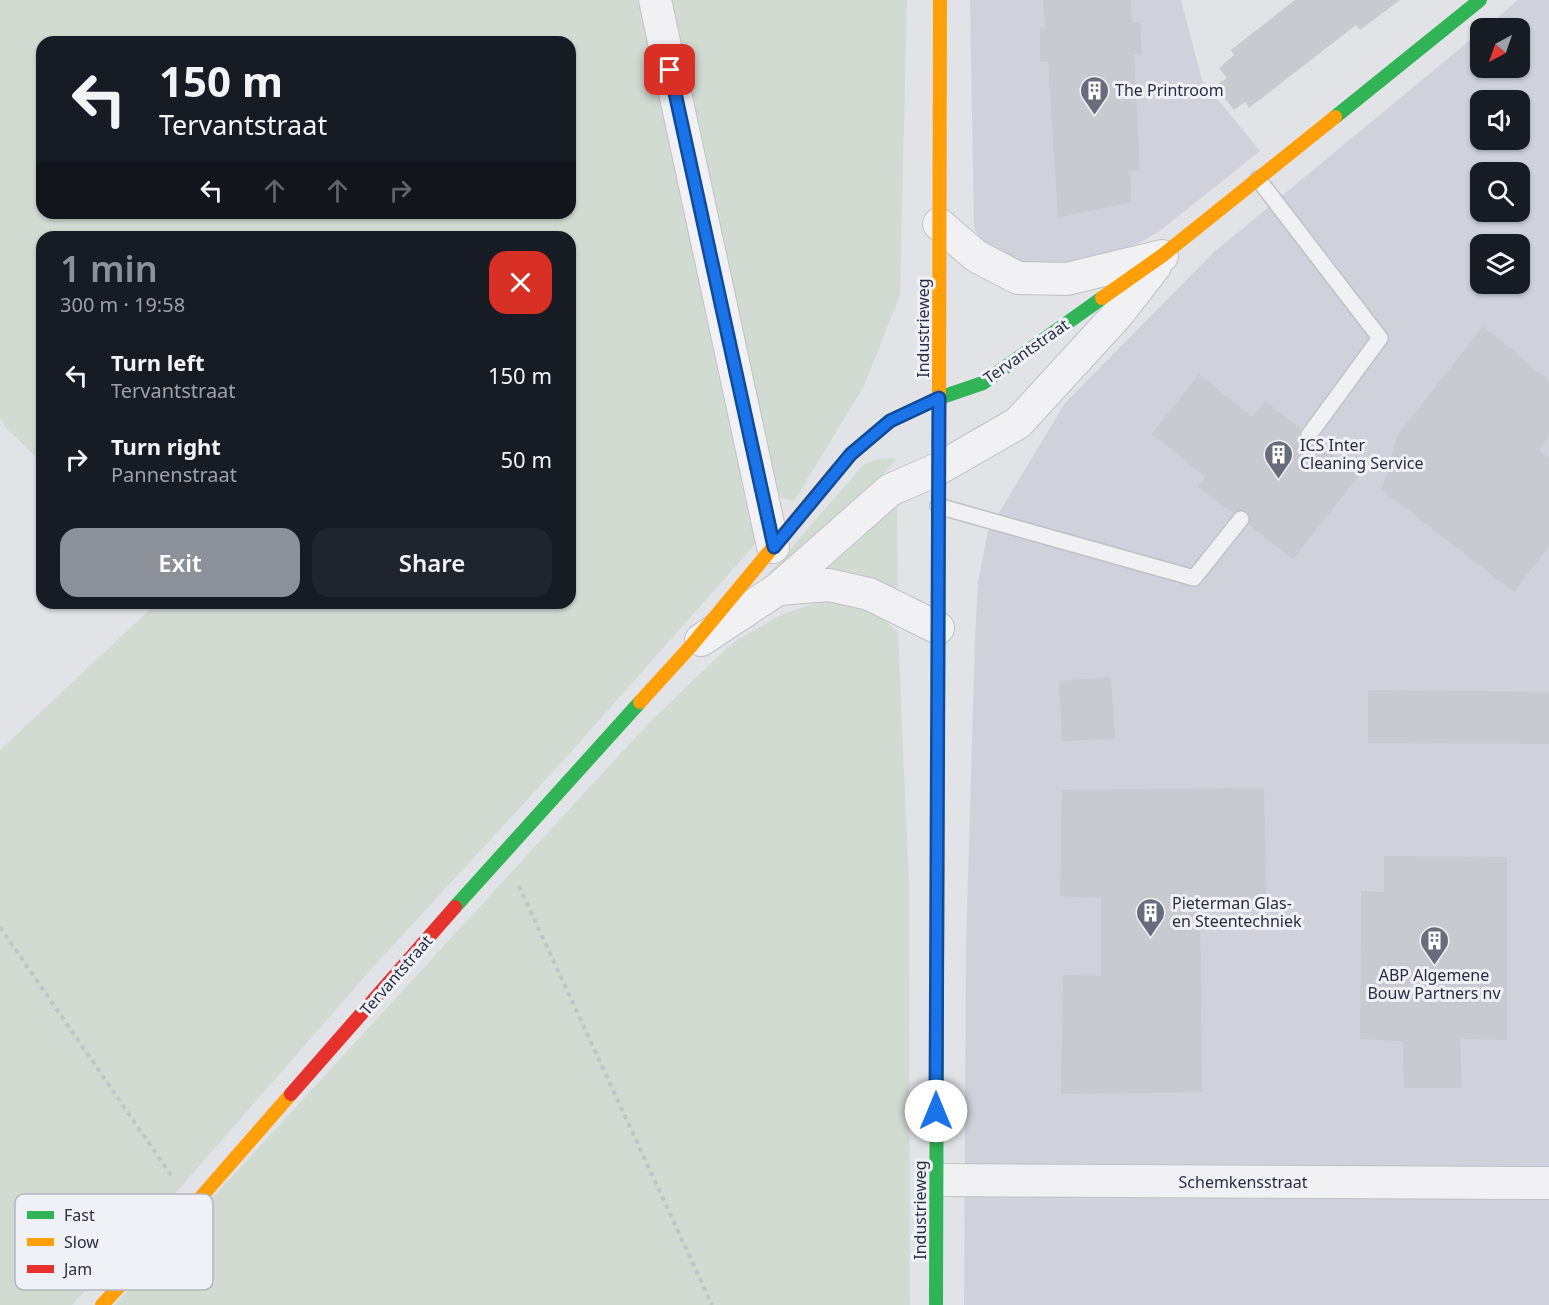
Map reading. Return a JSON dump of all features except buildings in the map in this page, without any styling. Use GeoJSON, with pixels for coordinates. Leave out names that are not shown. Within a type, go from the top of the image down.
{"type":"FeatureCollection","features":[{"type":"Feature","properties":{"kind":"street"},"geometry":{"type":"LineString","coordinates":[[656,0],[774,547]]}},
{"type":"Feature","properties":{"kind":"street","name":"Industrieweg"},"geometry":{"type":"LineString","coordinates":[[936,1305],[940,0]]}},
{"type":"Feature","properties":{"kind":"street","name":"Tervantstraat"},"geometry":{"type":"LineString","coordinates":[[204,1194],[503,853],[691,646],[851,454],[890,421],[939,398],[983,383],[1163,255],[1480,0]]}},
{"type":"Feature","properties":{"kind":"street","name":"Tervantstraat"},"geometry":{"type":"LineString","coordinates":[[939,224],[976,256],[1018,278],[1067,279],[1163,255]]}},
{"type":"Feature","properties":{"kind":"street","name":"Tervantstraat"},"geometry":{"type":"LineString","coordinates":[[691,646],[778,590],[890,490],[938,469],[1017,423],[1117,315],[1163,255]]}},
{"type":"Feature","properties":{"kind":"street","name":"Tervantstraat"},"geometry":{"type":"LineString","coordinates":[[778,590],[829,585],[869,594],[938,628]]}},
{"type":"Feature","properties":{"kind":"street","name":"Schemkensstraat"},"geometry":{"type":"LineString","coordinates":[[936,1180],[1549,1184]]}},
{"type":"Feature","properties":{"kind":"street","name":"Tervantstraat"},"geometry":{"type":"LineString","coordinates":[[102,1305],[116,1290]]}},
{"type":"Feature","properties":{"kind":"lane"},"geometry":{"type":"LineString","coordinates":[[1258,179],[1380,338],[1309,435]]}},
{"type":"Feature","properties":{"kind":"lane"},"geometry":{"type":"LineString","coordinates":[[938,506],[1194,578],[1241,519]]}},
{"type":"Feature","properties":{"kind":"path"},"geometry":{"type":"LineString","coordinates":[[503,853],[712,1305]]}},
{"type":"Feature","properties":{"kind":"path"},"geometry":{"type":"LineString","coordinates":[[0,927],[185,1194]]}},
{"type":"Feature","properties":{"kind":"shaded area"},"geometry":{"type":"Polygon","coordinates":[[[0,0],[907,0],[900,295],[864,386],[794,501],[779,497],[754,398],[758,541],[562,762],[374,966],[175,1194],[15,1194],[15,1290],[86,1290],[72,1305],[0,1305],[0,750],[151,609],[576,609],[576,231],[36,231],[36,457],[6,428],[0,418],[0,0]]]}},
{"type":"Feature","properties":{"kind":"shaded area"},"geometry":{"type":"Polygon","coordinates":[[[970,0],[1181,0],[1202,80],[1260,151],[1161,230],[1141,242],[1127,248],[1065,263],[1015,261],[986,244],[974,229],[970,0]]]}},
{"type":"Feature","properties":{"kind":"shaded area"},"geometry":{"type":"Polygon","coordinates":[[[1518,0],[1549,0],[1549,1305],[964,1305],[966,948],[975,638],[978,582],[988,531],[1065,403],[1213,253],[1470,40],[1470,78],[1530,78],[1530,18],[1497,18],[1518,0]]]}},
{"type":"Feature","properties":{"kind":"shaded area"},"geometry":{"type":"Polygon","coordinates":[[[897,458],[881,477],[766,577],[864,464],[878,459],[897,458]]]}},
{"type":"Feature","properties":{"kind":"shaded area"},"geometry":{"type":"Polygon","coordinates":[[[897,503],[898,586],[895,590],[887,584],[867,577],[816,572],[897,503]]]}},
{"type":"Feature","properties":{"kind":"shaded area"},"geometry":{"type":"Polygon","coordinates":[[[843,601],[874,611],[898,632],[909,886],[910,1305],[114,1305],[128,1290],[213,1290],[213,1197],[649,723],[731,644],[780,615],[816,603],[843,601]]]}},
{"type":"Feature","properties":{"kind":"traffic: fast"},"geometry":{"type":"LineString","coordinates":[[1335,117],[1480,0]]}},
{"type":"Feature","properties":{"kind":"traffic: fast"},"geometry":{"type":"LineString","coordinates":[[837,470],[851,454],[890,421],[939,398],[983,383],[1102,298]]}},
{"type":"Feature","properties":{"kind":"traffic: fast"},"geometry":{"type":"LineString","coordinates":[[938,716],[939,410]]}},
{"type":"Feature","properties":{"kind":"traffic: fast"},"geometry":{"type":"LineString","coordinates":[[455,907],[640,702]]}},
{"type":"Feature","properties":{"kind":"traffic: fast"},"geometry":{"type":"LineString","coordinates":[[936,1305],[937,972]]}},
{"type":"Feature","properties":{"kind":"traffic: slow"},"geometry":{"type":"LineString","coordinates":[[939,410],[940,0]]}},
{"type":"Feature","properties":{"kind":"traffic: slow"},"geometry":{"type":"LineString","coordinates":[[1102,298],[1163,255],[1335,117]]}},
{"type":"Feature","properties":{"kind":"traffic: slow"},"geometry":{"type":"LineString","coordinates":[[640,702],[691,646],[837,470]]}},
{"type":"Feature","properties":{"kind":"traffic: slow"},"geometry":{"type":"LineString","coordinates":[[937,972],[938,716]]}},
{"type":"Feature","properties":{"kind":"traffic: slow"},"geometry":{"type":"LineString","coordinates":[[204,1194],[291,1094]]}},
{"type":"Feature","properties":{"kind":"traffic: slow"},"geometry":{"type":"LineString","coordinates":[[102,1305],[116,1290]]}},
{"type":"Feature","properties":{"kind":"traffic: jam"},"geometry":{"type":"LineString","coordinates":[[291,1094],[455,907]]}},
{"type":"Feature","properties":{"kind":"place","name":"The Printroom"},"geometry":{"type":"Point","coordinates":[1094,116]}},
{"type":"Feature","properties":{"kind":"place","name":"ICS Inter Cleaning Service"},"geometry":{"type":"Point","coordinates":[1279,480]}},
{"type":"Feature","properties":{"kind":"place","name":"Pieterman Glas- en Steentechniek"},"geometry":{"type":"Point","coordinates":[1151,938]}},
{"type":"Feature","properties":{"kind":"place","name":"ABP Algemene Bouw Partners nv"},"geometry":{"type":"Point","coordinates":[1434,966]}},
{"type":"Feature","properties":{"kind":"route"},"geometry":{"type":"LineString","coordinates":[[670,70],[774,547],[851,454],[890,421],[939,398],[936,1111]]}}]}
